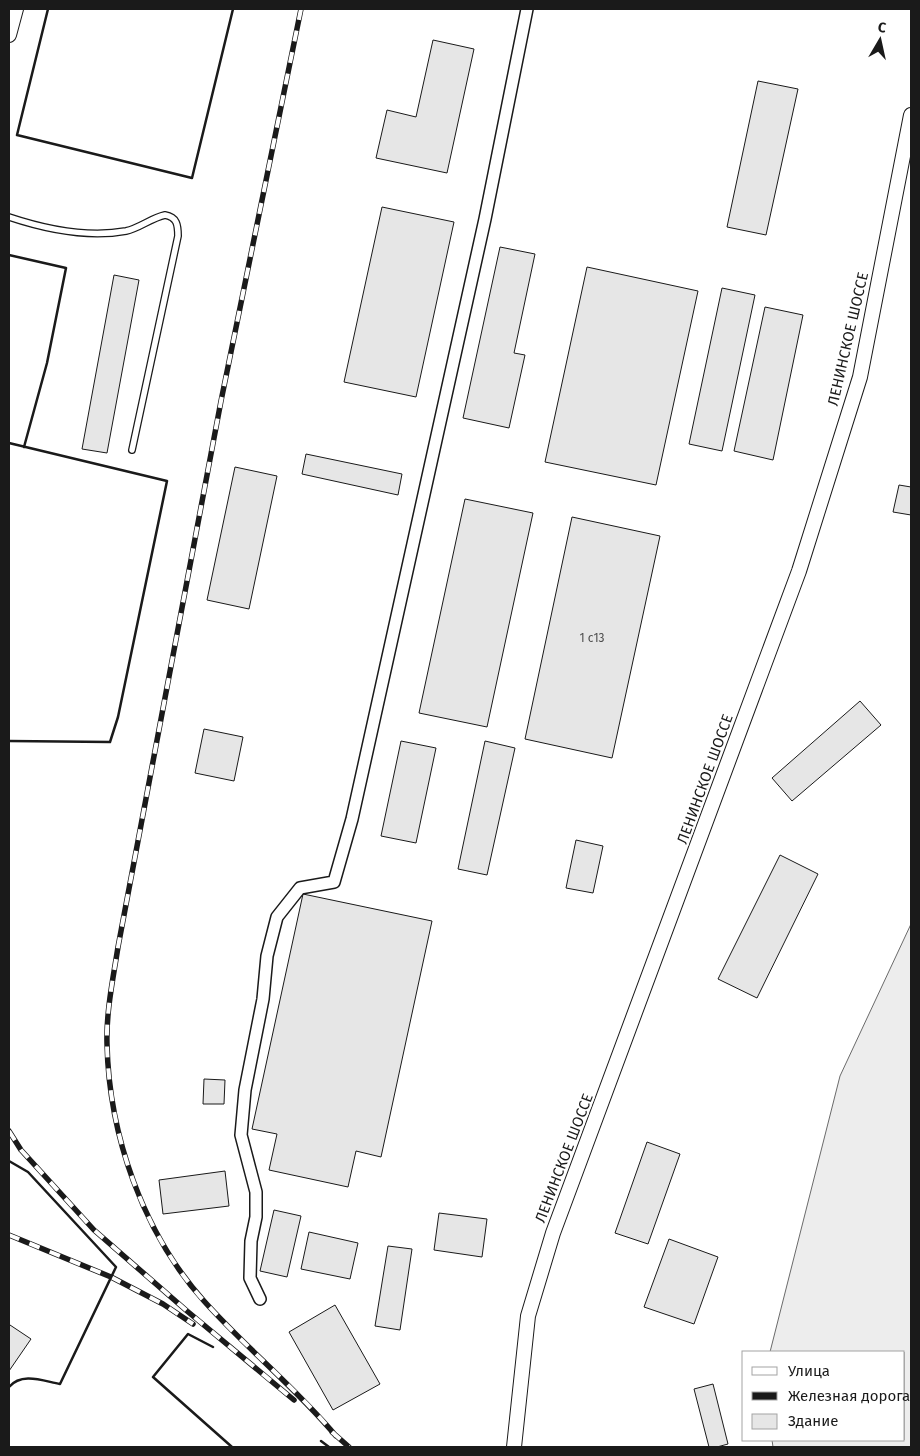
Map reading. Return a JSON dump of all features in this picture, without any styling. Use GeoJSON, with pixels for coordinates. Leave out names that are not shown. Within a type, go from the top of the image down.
{"type":"FeatureCollection","features":[{"type":"Feature","properties":{"kind":"street"},"geometry":{"type":"LineString","coordinates":[[9,35],[16,9]]}},
{"type":"Feature","properties":{"kind":"street"},"geometry":{"type":"LineString","coordinates":[[260,1299],[250,1278],[251,1241],[256,1217],[256,1192],[242,1135],[245,1090],[263,999],[267,956],[277,917],[300,888],[334,882],[352,819],[485,220],[527,9]]}},
{"type":"Feature","properties":{"kind":"street","name":"ЛЕНИНСКОЕ ШОССЕ"},"geometry":{"type":"LineString","coordinates":[[514,1447],[528,1316],[553,1233],[799,571],[860,377],[911,115]]}},
{"type":"Feature","properties":{"kind":"lane"},"geometry":{"type":"LineString","coordinates":[[9,217],[54,229],[102,233],[127,231],[165,215],[176,220],[178,236],[132,450]]}},
{"type":"Feature","properties":{"kind":"shaded area"},"geometry":{"type":"Polygon","coordinates":[[[911,924],[911,1447],[773,1447],[772,1441],[905,1441],[905,1351],[770,1351],[840,1076],[911,924]]]}},
{"type":"Feature","properties":{"kind":"building"},"geometry":{"type":"Polygon","coordinates":[[[433,40],[474,49],[447,173],[376,158],[387,110],[416,117],[433,40]]]}},
{"type":"Feature","properties":{"kind":"building"},"geometry":{"type":"Polygon","coordinates":[[[758,81],[798,89],[766,235],[727,227],[758,81]]]}},
{"type":"Feature","properties":{"kind":"building"},"geometry":{"type":"Polygon","coordinates":[[[382,207],[454,222],[416,397],[344,382],[382,207]]]}},
{"type":"Feature","properties":{"kind":"building"},"geometry":{"type":"Polygon","coordinates":[[[500,247],[535,254],[514,353],[525,355],[509,428],[463,418],[500,247]]]}},
{"type":"Feature","properties":{"kind":"building"},"geometry":{"type":"Polygon","coordinates":[[[587,267],[698,291],[656,485],[545,462],[587,267]]]}},
{"type":"Feature","properties":{"kind":"building"},"geometry":{"type":"Polygon","coordinates":[[[114,275],[139,280],[107,453],[82,449],[114,275]]]}},
{"type":"Feature","properties":{"kind":"building"},"geometry":{"type":"Polygon","coordinates":[[[722,288],[755,295],[722,451],[689,444],[722,288]]]}},
{"type":"Feature","properties":{"kind":"building"},"geometry":{"type":"Polygon","coordinates":[[[765,307],[803,315],[773,460],[734,451],[765,307]]]}},
{"type":"Feature","properties":{"kind":"building"},"geometry":{"type":"Polygon","coordinates":[[[306,454],[402,474],[398,495],[302,474],[306,454]]]}},
{"type":"Feature","properties":{"kind":"building"},"geometry":{"type":"Polygon","coordinates":[[[235,467],[277,476],[249,609],[207,600],[235,467]]]}},
{"type":"Feature","properties":{"kind":"building"},"geometry":{"type":"Polygon","coordinates":[[[899,485],[911,487],[911,515],[893,512],[899,485]]]}},
{"type":"Feature","properties":{"kind":"building"},"geometry":{"type":"Polygon","coordinates":[[[465,499],[533,513],[487,727],[419,713],[465,499]]]}},
{"type":"Feature","properties":{"kind":"building"},"geometry":{"type":"Polygon","coordinates":[[[572,517],[660,536],[612,758],[525,739],[572,517]]]}},
{"type":"Feature","properties":{"kind":"building"},"geometry":{"type":"Polygon","coordinates":[[[860,701],[881,725],[792,801],[772,778],[860,701]]]}},
{"type":"Feature","properties":{"kind":"building"},"geometry":{"type":"Polygon","coordinates":[[[204,729],[243,737],[234,781],[195,773],[204,729]]]}},
{"type":"Feature","properties":{"kind":"building"},"geometry":{"type":"Polygon","coordinates":[[[401,741],[436,748],[416,843],[381,836],[401,741]]]}},
{"type":"Feature","properties":{"kind":"building"},"geometry":{"type":"Polygon","coordinates":[[[485,741],[515,748],[487,875],[458,869],[485,741]]]}},
{"type":"Feature","properties":{"kind":"building"},"geometry":{"type":"Polygon","coordinates":[[[576,840],[603,846],[593,893],[566,888],[576,840]]]}},
{"type":"Feature","properties":{"kind":"building"},"geometry":{"type":"Polygon","coordinates":[[[780,855],[818,874],[757,998],[718,979],[780,855]]]}},
{"type":"Feature","properties":{"kind":"building"},"geometry":{"type":"Polygon","coordinates":[[[303,894],[432,921],[381,1157],[356,1151],[348,1187],[269,1170],[277,1134],[252,1129],[303,894]]]}},
{"type":"Feature","properties":{"kind":"building"},"geometry":{"type":"Polygon","coordinates":[[[204,1079],[225,1080],[224,1104],[203,1104],[204,1079]]]}},
{"type":"Feature","properties":{"kind":"building"},"geometry":{"type":"Polygon","coordinates":[[[647,1142],[680,1154],[648,1244],[615,1233],[647,1142]]]}},
{"type":"Feature","properties":{"kind":"building"},"geometry":{"type":"Polygon","coordinates":[[[225,1171],[229,1206],[163,1214],[159,1180],[225,1171]]]}},
{"type":"Feature","properties":{"kind":"building"},"geometry":{"type":"Polygon","coordinates":[[[274,1210],[301,1216],[287,1277],[260,1271],[274,1210]]]}},
{"type":"Feature","properties":{"kind":"building"},"geometry":{"type":"Polygon","coordinates":[[[439,1213],[487,1219],[482,1257],[434,1250],[439,1213]]]}},
{"type":"Feature","properties":{"kind":"building"},"geometry":{"type":"Polygon","coordinates":[[[309,1232],[358,1243],[350,1279],[301,1269],[309,1232]]]}},
{"type":"Feature","properties":{"kind":"building"},"geometry":{"type":"Polygon","coordinates":[[[669,1239],[718,1257],[694,1324],[644,1307],[669,1239]]]}},
{"type":"Feature","properties":{"kind":"building"},"geometry":{"type":"Polygon","coordinates":[[[388,1246],[412,1249],[400,1330],[375,1326],[388,1246]]]}},
{"type":"Feature","properties":{"kind":"building"},"geometry":{"type":"Polygon","coordinates":[[[335,1305],[380,1384],[333,1410],[289,1332],[335,1305]]]}},
{"type":"Feature","properties":{"kind":"building"},"geometry":{"type":"Polygon","coordinates":[[[10,1325],[31,1339],[9,1371],[9,1327],[10,1325]]]}},
{"type":"Feature","properties":{"kind":"building"},"geometry":{"type":"Polygon","coordinates":[[[713,1384],[728,1444],[709,1447],[694,1389],[713,1384]]]}},
{"type":"Feature","properties":{"kind":"railway"},"geometry":{"type":"LineString","coordinates":[[301,9],[221,401],[118,947],[109,1008],[107,1044],[114,1113],[122,1147],[133,1181],[163,1245],[182,1274],[204,1301],[321,1418],[336,1436]]}},
{"type":"Feature","properties":{"kind":"railway"},"geometry":{"type":"LineString","coordinates":[[9,1131],[21,1150],[94,1230],[294,1400]]}},
{"type":"Feature","properties":{"kind":"railway"},"geometry":{"type":"LineString","coordinates":[[9,1235],[111,1277],[163,1304],[193,1324]]}},
{"type":"Feature","properties":{"kind":"railway"},"geometry":{"type":"LineString","coordinates":[[332,1432],[349,1447]]}},
{"type":"Feature","properties":{"kind":"wall"},"geometry":{"type":"LineString","coordinates":[[48,9],[17,135],[192,178],[233,9]]}},
{"type":"Feature","properties":{"kind":"wall"},"geometry":{"type":"LineString","coordinates":[[9,255],[66,268],[47,363],[24,447]]}},
{"type":"Feature","properties":{"kind":"wall"},"geometry":{"type":"LineString","coordinates":[[9,443],[167,481],[118,717],[110,742],[9,741]]}},
{"type":"Feature","properties":{"kind":"wall"},"geometry":{"type":"LineString","coordinates":[[9,1161],[28,1172],[116,1267],[60,1384],[26,1379],[14,1382],[9,1387]]}},
{"type":"Feature","properties":{"kind":"wall"},"geometry":{"type":"LineString","coordinates":[[213,1347],[188,1334],[153,1377],[232,1447]]}},
{"type":"Feature","properties":{"kind":"wall"},"geometry":{"type":"LineString","coordinates":[[321,1441],[329,1447]]}}]}
